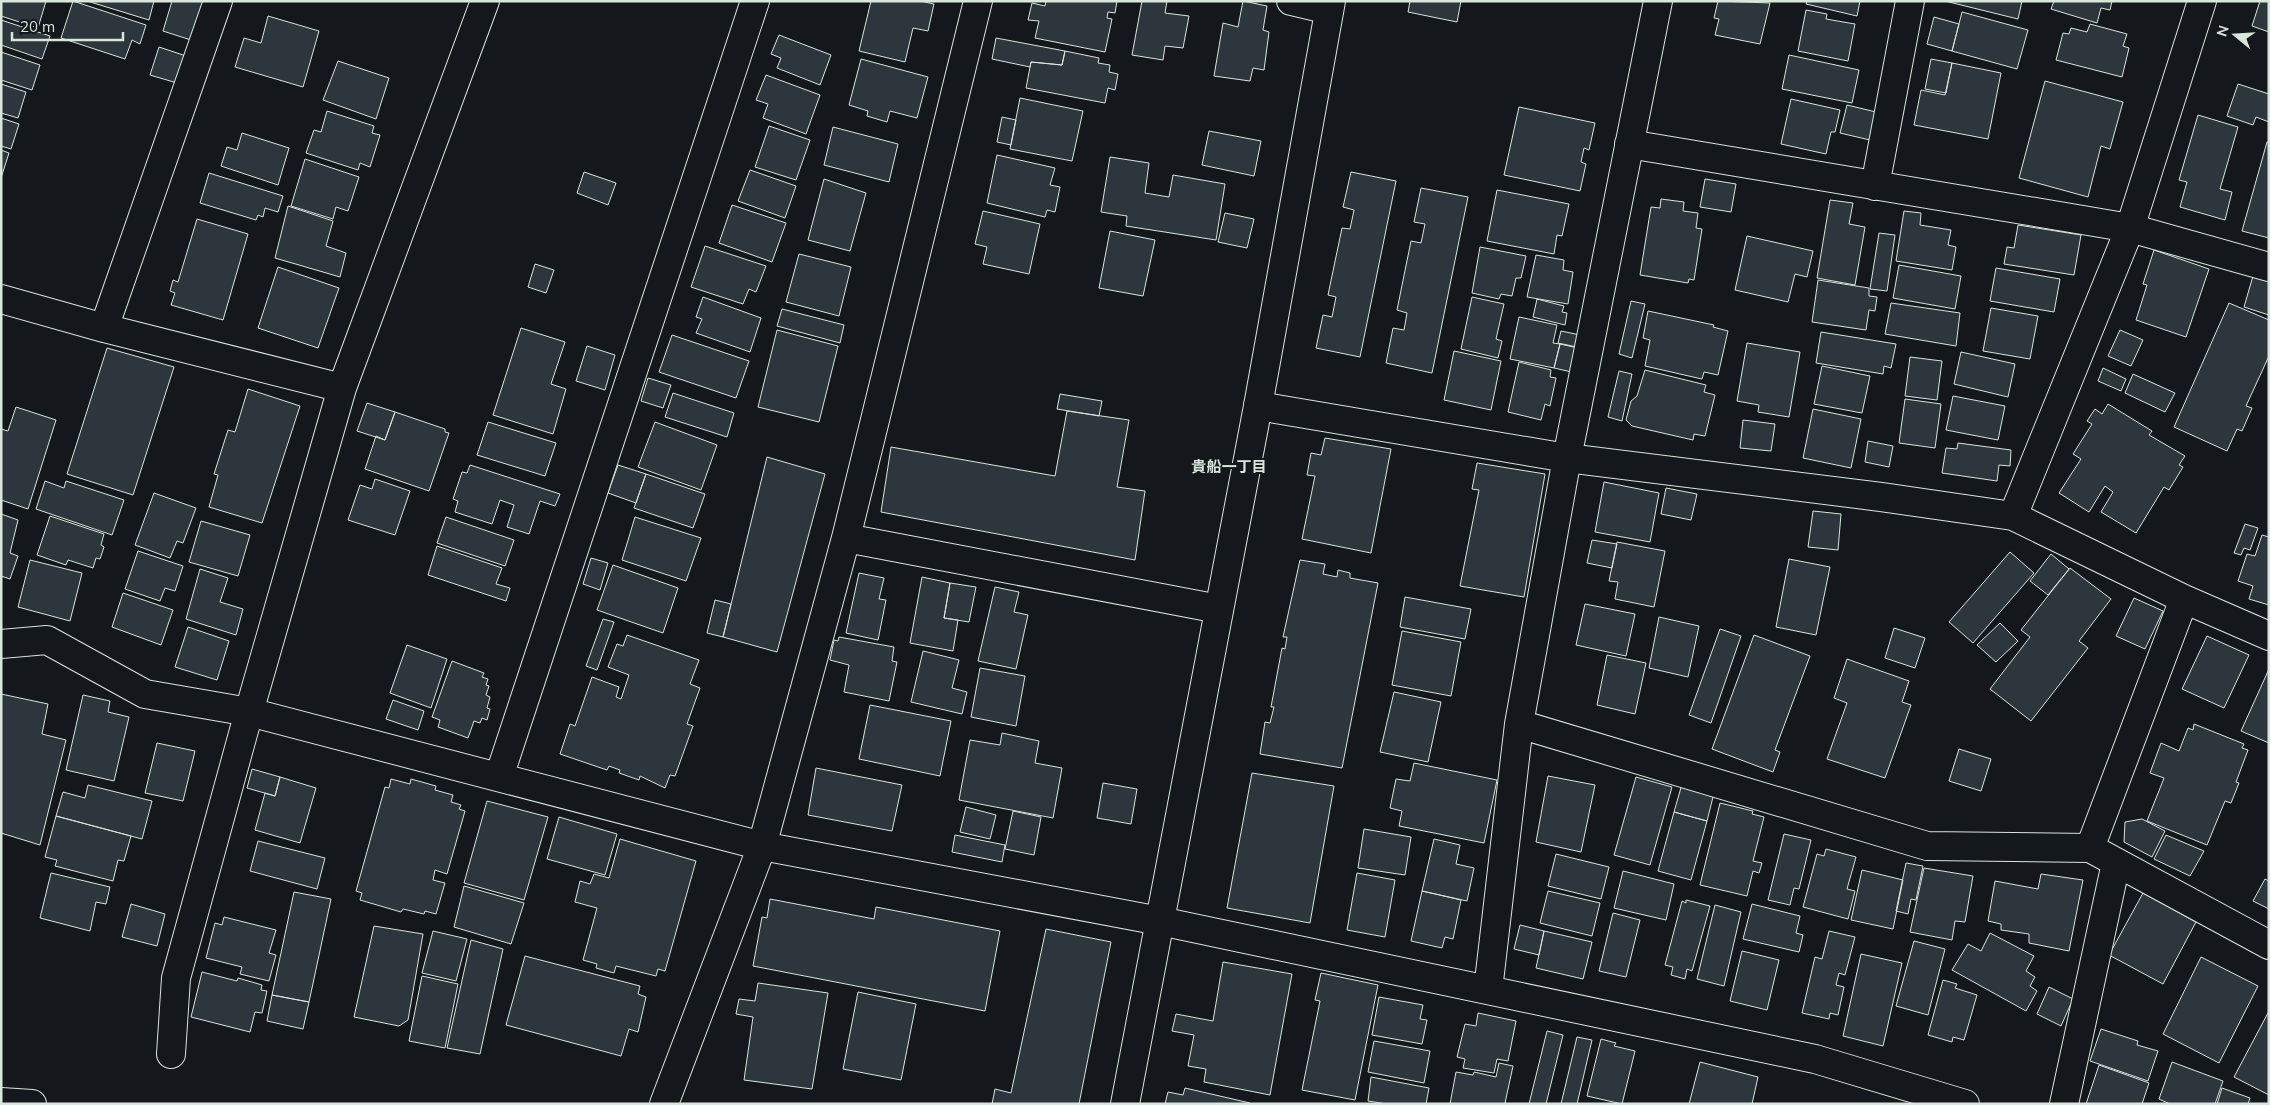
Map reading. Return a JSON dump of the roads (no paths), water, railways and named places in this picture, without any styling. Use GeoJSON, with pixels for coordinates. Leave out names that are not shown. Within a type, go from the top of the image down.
{"type":"FeatureCollection","features":[{"type":"Feature","properties":{"kind":"main road"},"geometry":{"type":"LineString","coordinates":[[104,328],[218,1]]}},
{"type":"Feature","properties":{"kind":"main road"},"geometry":{"type":"LineString","coordinates":[[171,1054],[176,978],[249,712],[342,388],[486,1]]}},
{"type":"Feature","properties":{"kind":"main road"},"geometry":{"type":"LineString","coordinates":[[499,777],[755,1]]}},
{"type":"Feature","properties":{"kind":"main road"},"geometry":{"type":"LineString","coordinates":[[664,1104],[762,846],[846,538],[978,1]]}},
{"type":"Feature","properties":{"kind":"main road"},"geometry":{"type":"LineString","coordinates":[[1125,1104],[1258,406],[1330,6],[1291,1]]}},
{"type":"Feature","properties":{"kind":"main road"},"geometry":{"type":"LineString","coordinates":[[1488,990],[1519,724],[1567,458],[1658,1]]}},
{"type":"Feature","properties":{"kind":"main road"},"geometry":{"type":"LineString","coordinates":[[1875,186],[1910,1]]}},
{"type":"Feature","properties":{"kind":"main road"},"geometry":{"type":"LineString","coordinates":[[2014,516],[2130,228],[2202,1]]}},
{"type":"Feature","properties":{"kind":"main road"},"geometry":{"type":"LineString","coordinates":[[1629,144],[2130,228],[2269,267]]}},
{"type":"Feature","properties":{"kind":"main road"},"geometry":{"type":"LineString","coordinates":[[1,299],[104,328],[342,388]]}},
{"type":"Feature","properties":{"kind":"main road"},"geometry":{"type":"LineString","coordinates":[[1258,406],[1567,458],[1881,497],[2014,516],[2184,599],[2269,636]]}},
{"type":"Feature","properties":{"kind":"main road"},"geometry":{"type":"LineString","coordinates":[[846,538],[1219,609]]}},
{"type":"Feature","properties":{"kind":"main road"},"geometry":{"type":"LineString","coordinates":[[2090,848],[2184,599]]}},
{"type":"Feature","properties":{"kind":"main road"},"geometry":{"type":"LineString","coordinates":[[1,644],[47,640],[145,694],[249,712],[762,846],[1160,921],[1815,1060],[1965,1104]]}},
{"type":"Feature","properties":{"kind":"main road"},"geometry":{"type":"LineString","coordinates":[[1519,724],[1927,846],[2090,848],[2269,945]]}},
{"type":"Feature","properties":{"kind":"main road"},"geometry":{"type":"LineString","coordinates":[[2064,1104],[2116,862]]}},
{"type":"Feature","properties":{"kind":"main road"},"geometry":{"type":"LineString","coordinates":[[1,1102],[32,1104]]}},
{"type":"Feature","properties":{"kind":"district","name":"貴船一丁目"},"geometry":{"type":"Point","coordinates":[1229,467]}}]}
